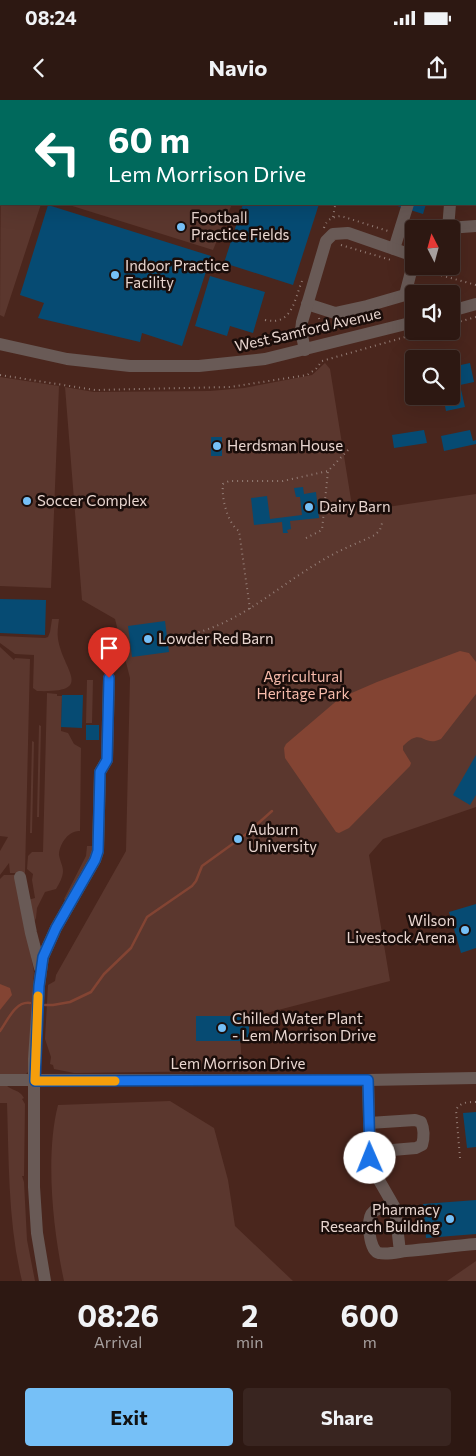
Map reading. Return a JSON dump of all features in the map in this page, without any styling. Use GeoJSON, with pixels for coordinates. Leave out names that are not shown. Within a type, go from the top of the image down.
{"type":"FeatureCollection","features":[{"type":"Feature","properties":{"kind":"street"},"geometry":{"type":"LineString","coordinates":[[394,249],[408,205]]}},
{"type":"Feature","properties":{"kind":"street"},"geometry":{"type":"LineString","coordinates":[[449,220],[450,205]]}},
{"type":"Feature","properties":{"kind":"street"},"geometry":{"type":"LineString","coordinates":[[460,227],[476,226]]}},
{"type":"Feature","properties":{"kind":"street"},"geometry":{"type":"LineString","coordinates":[[305,350],[301,331],[302,322],[326,241],[332,234],[348,233],[405,253]]}},
{"type":"Feature","properties":{"kind":"street"},"geometry":{"type":"LineString","coordinates":[[307,304],[336,313],[360,308],[405,295],[410,275]]}},
{"type":"Feature","properties":{"kind":"street"},"geometry":{"type":"LineString","coordinates":[[460,308],[476,304]]}},
{"type":"Feature","properties":{"kind":"street","name":"West Samford Avenue"},"geometry":{"type":"LineString","coordinates":[[0,344],[67,360],[130,366],[199,366],[265,359],[405,324]]}},
{"type":"Feature","properties":{"kind":"street"},"geometry":{"type":"LineString","coordinates":[[45,1281],[37,1233],[34,1187],[35,1081],[39,986],[43,957],[56,928],[78,892],[98,851],[100,772],[107,760],[109,678]]}},
{"type":"Feature","properties":{"kind":"street"},"geometry":{"type":"LineString","coordinates":[[20,877],[36,956],[41,970]]}},
{"type":"Feature","properties":{"kind":"street","name":"Lem Morrison Drive"},"geometry":{"type":"LineString","coordinates":[[0,1080],[368,1080],[476,1078]]}},
{"type":"Feature","properties":{"kind":"street"},"geometry":{"type":"LineString","coordinates":[[368,1080],[372,1168],[395,1208],[400,1252]]}},
{"type":"Feature","properties":{"kind":"street"},"geometry":{"type":"LineString","coordinates":[[369,1123],[415,1120],[421,1122],[424,1140],[422,1145],[416,1148],[370,1152]]}},
{"type":"Feature","properties":{"kind":"street"},"geometry":{"type":"LineString","coordinates":[[395,1208],[377,1209],[371,1213],[369,1219],[371,1246],[375,1252],[381,1254],[476,1244]]}},
{"type":"Feature","properties":{"kind":"path"},"geometry":{"type":"LineString","coordinates":[[333,217],[335,206],[338,205]]}},
{"type":"Feature","properties":{"kind":"path"},"geometry":{"type":"LineString","coordinates":[[460,321],[476,317]]}},
{"type":"Feature","properties":{"kind":"path"},"geometry":{"type":"LineString","coordinates":[[250,609],[239,532],[234,528],[224,501],[223,484],[229,481],[283,481],[328,471],[349,449]]}},
{"type":"Feature","properties":{"kind":"path"},"geometry":{"type":"LineString","coordinates":[[306,538],[322,530],[328,471]]}},
{"type":"Feature","properties":{"kind":"path"},"geometry":{"type":"LineString","coordinates":[[174,637],[190,635],[218,625],[250,609],[323,560],[375,535],[380,530],[383,520]]}},
{"type":"Feature","properties":{"kind":"path"},"geometry":{"type":"LineString","coordinates":[[460,1158],[456,1110],[462,1104],[476,1102]]}},
{"type":"Feature","properties":{"kind":"shaded area","name":"Auburn University"},"geometry":{"type":"Polygon","coordinates":[[[0,205],[476,205],[476,1281],[0,1281],[0,205]]]}},
{"type":"Feature","properties":{"kind":"shaded area"},"geometry":{"type":"Polygon","coordinates":[[[460,651],[469,653],[476,662],[476,694],[441,739],[430,741],[419,737],[410,740],[403,746],[403,750],[411,763],[410,766],[349,828],[339,833],[336,832],[285,758],[284,748],[286,744],[340,698],[460,651]]]}},
{"type":"Feature","properties":{"kind":"shaded area"},"geometry":{"type":"Polygon","coordinates":[[[0,984],[10,988],[12,995],[0,1010],[0,984]]]}},
{"type":"Feature","properties":{"kind":"green space"},"geometry":{"type":"Polygon","coordinates":[[[1,205],[41,205],[4,317],[0,315],[1,205]]]}},
{"type":"Feature","properties":{"kind":"green space","name":"Football Practice Fields"},"geometry":{"type":"Polygon","coordinates":[[[69,205],[232,205],[213,250],[69,205]]]}},
{"type":"Feature","properties":{"kind":"green space","name":"Agricultural Heritage Park"},"geometry":{"type":"Polygon","coordinates":[[[325,363],[330,369],[353,512],[476,494],[476,807],[383,839],[369,855],[390,981],[239,1020],[242,1066],[226,1066],[225,1071],[74,1073],[54,1069],[53,1065],[50,1064],[51,1057],[45,1039],[48,985],[55,981],[56,975],[126,851],[130,678],[115,619],[82,600],[65,387],[94,392],[210,391],[244,388],[312,375],[325,363]]]}},
{"type":"Feature","properties":{"kind":"green space","name":"Soccer Complex"},"geometry":{"type":"Polygon","coordinates":[[[0,377],[59,386],[51,588],[0,586],[0,377]]]}},
{"type":"Feature","properties":{"kind":"green space"},"geometry":{"type":"Polygon","coordinates":[[[52,619],[59,619],[58,639],[72,678],[71,684],[66,688],[55,691],[37,691],[33,688],[34,655],[15,654],[0,643],[0,636],[45,638],[48,637],[50,632],[52,619]]]}},
{"type":"Feature","properties":{"kind":"green space"},"geometry":{"type":"Polygon","coordinates":[[[0,647],[14,660],[15,658],[30,659],[25,873],[10,873],[9,863],[0,875],[0,851],[8,837],[0,836],[0,647]]]}},
{"type":"Feature","properties":{"kind":"green space"},"geometry":{"type":"Polygon","coordinates":[[[87,680],[93,680],[92,723],[86,723],[87,680]]]}},
{"type":"Feature","properties":{"kind":"green space"},"geometry":{"type":"Polygon","coordinates":[[[47,693],[62,696],[61,731],[68,733],[74,744],[81,748],[80,831],[72,833],[62,843],[59,855],[63,869],[62,878],[56,889],[45,892],[37,908],[33,924],[28,900],[35,898],[33,874],[27,869],[28,856],[32,852],[43,852],[47,693]]]}},
{"type":"Feature","properties":{"kind":"green space"},"geometry":{"type":"Polygon","coordinates":[[[39,725],[41,726],[39,817],[37,817],[39,725]]]}},
{"type":"Feature","properties":{"kind":"green space"},"geometry":{"type":"Polygon","coordinates":[[[32,741],[34,742],[32,833],[30,833],[32,741]]]}},
{"type":"Feature","properties":{"kind":"green space"},"geometry":{"type":"Polygon","coordinates":[[[87,846],[93,846],[91,857],[66,902],[64,899],[86,856],[87,846]]]}},
{"type":"Feature","properties":{"kind":"green space"},"geometry":{"type":"Polygon","coordinates":[[[4,875],[16,875],[34,972],[28,1072],[26,1074],[0,1075],[0,879],[4,875]]]}},
{"type":"Feature","properties":{"kind":"green space"},"geometry":{"type":"Polygon","coordinates":[[[0,1085],[6,1085],[20,1093],[24,1098],[22,1099],[25,1104],[24,1176],[22,1176],[24,1182],[27,1240],[35,1281],[22,1281],[17,1259],[10,1193],[7,1103],[0,1103],[0,1085]]]}},
{"type":"Feature","properties":{"kind":"green space"},"geometry":{"type":"Polygon","coordinates":[[[170,1101],[214,1128],[228,1180],[235,1226],[293,1281],[64,1281],[54,1216],[51,1170],[54,1125],[58,1105],[170,1101]]]}},
{"type":"Feature","properties":{"kind":"green space"},"geometry":{"type":"Polygon","coordinates":[[[476,1261],[476,1281],[447,1281],[476,1261]]]}},
{"type":"Feature","properties":{"kind":"building","name":"Indoor Practice Facility"},"geometry":{"type":"Polygon","coordinates":[[[48,205],[211,256],[182,346],[142,333],[140,342],[38,318],[44,303],[20,295],[48,205]]]}},
{"type":"Feature","properties":{"kind":"building"},"geometry":{"type":"Polygon","coordinates":[[[243,205],[319,205],[293,285],[224,263],[243,205]]]}},
{"type":"Feature","properties":{"kind":"building"},"geometry":{"type":"Polygon","coordinates":[[[394,205],[426,205],[423,214],[394,205]]]}},
{"type":"Feature","properties":{"kind":"building"},"geometry":{"type":"Polygon","coordinates":[[[210,276],[265,292],[253,333],[230,326],[227,336],[195,326],[210,276]]]}},
{"type":"Feature","properties":{"kind":"building"},"geometry":{"type":"Polygon","coordinates":[[[470,363],[474,382],[460,385],[460,365],[470,363]]]}},
{"type":"Feature","properties":{"kind":"building"},"geometry":{"type":"Polygon","coordinates":[[[460,385],[465,407],[446,411],[445,405],[460,405],[460,385]]]}},
{"type":"Feature","properties":{"kind":"building"},"geometry":{"type":"Polygon","coordinates":[[[424,430],[427,443],[394,448],[392,435],[424,430]]]}},
{"type":"Feature","properties":{"kind":"building"},"geometry":{"type":"Polygon","coordinates":[[[470,430],[473,441],[476,440],[476,444],[444,451],[441,436],[470,430]]]}},
{"type":"Feature","properties":{"kind":"building","name":"Herdsman House"},"geometry":{"type":"Polygon","coordinates":[[[211,437],[222,437],[222,456],[211,456],[211,437]]]}},
{"type":"Feature","properties":{"kind":"building","name":"Dairy Barn"},"geometry":{"type":"Polygon","coordinates":[[[303,487],[304,494],[316,492],[319,518],[290,521],[291,529],[287,530],[288,533],[283,533],[282,522],[254,525],[251,498],[267,496],[270,519],[302,515],[300,497],[296,497],[294,488],[303,487]]]}},
{"type":"Feature","properties":{"kind":"building"},"geometry":{"type":"Polygon","coordinates":[[[0,599],[46,600],[45,635],[0,633],[0,599]]]}},
{"type":"Feature","properties":{"kind":"building","name":"Lowder Red Barn"},"geometry":{"type":"Polygon","coordinates":[[[165,621],[169,652],[132,657],[128,626],[165,621]]]}},
{"type":"Feature","properties":{"kind":"building"},"geometry":{"type":"Polygon","coordinates":[[[62,695],[83,695],[82,728],[61,727],[62,695]]]}},
{"type":"Feature","properties":{"kind":"building"},"geometry":{"type":"Polygon","coordinates":[[[86,725],[99,725],[99,740],[86,740],[86,725]]]}},
{"type":"Feature","properties":{"kind":"building"},"geometry":{"type":"Polygon","coordinates":[[[476,755],[476,795],[470,805],[453,795],[476,755]]]}},
{"type":"Feature","properties":{"kind":"building","name":"Wilson Livestock Arena"},"geometry":{"type":"Polygon","coordinates":[[[476,904],[476,948],[461,953],[449,912],[476,904]]]}},
{"type":"Feature","properties":{"kind":"building","name":"Chilled Water Plant - Lem Morrison Drive"},"geometry":{"type":"Polygon","coordinates":[[[196,1016],[249,1016],[249,1041],[196,1041],[196,1016]]]}},
{"type":"Feature","properties":{"kind":"building"},"geometry":{"type":"Polygon","coordinates":[[[476,1112],[476,1147],[467,1148],[463,1113],[476,1112]]]}},
{"type":"Feature","properties":{"kind":"building","name":"Pharmacy Research Building"},"geometry":{"type":"Polygon","coordinates":[[[476,1200],[476,1234],[426,1238],[423,1204],[476,1200]]]}},
{"type":"Feature","properties":{"kind":"waterway"},"geometry":{"type":"LineString","coordinates":[[45,1005],[70,1002],[91,992],[104,974],[131,948],[147,917],[192,886],[202,866],[245,835],[272,811]]}},
{"type":"Feature","properties":{"kind":"waterway"},"geometry":{"type":"LineString","coordinates":[[0,1031],[16,1008],[25,1003],[30,1003]]}},
{"type":"Feature","properties":{"kind":"slow traffic"},"geometry":{"type":"LineString","coordinates":[[38,996],[34,1059],[35,1081],[115,1081]]}},
{"type":"Feature","properties":{"kind":"place","name":"Football Practice Fields"},"geometry":{"type":"Point","coordinates":[181,227]}},
{"type":"Feature","properties":{"kind":"place","name":"Indoor Practice Facility"},"geometry":{"type":"Point","coordinates":[115,275]}},
{"type":"Feature","properties":{"kind":"place","name":"Herdsman House"},"geometry":{"type":"Point","coordinates":[217,446]}},
{"type":"Feature","properties":{"kind":"place","name":"Soccer Complex"},"geometry":{"type":"Point","coordinates":[27,501]}},
{"type":"Feature","properties":{"kind":"place","name":"Dairy Barn"},"geometry":{"type":"Point","coordinates":[309,507]}},
{"type":"Feature","properties":{"kind":"place","name":"Lowder Red Barn"},"geometry":{"type":"Point","coordinates":[148,639]}},
{"type":"Feature","properties":{"kind":"place","name":"Auburn University"},"geometry":{"type":"Point","coordinates":[238,839]}},
{"type":"Feature","properties":{"kind":"place","name":"Wilson Livestock Arena"},"geometry":{"type":"Point","coordinates":[465,930]}},
{"type":"Feature","properties":{"kind":"place","name":"Chilled Water Plant - Lem Morrison Drive"},"geometry":{"type":"Point","coordinates":[222,1028]}},
{"type":"Feature","properties":{"kind":"place","name":"Pharmacy Research Building"},"geometry":{"type":"Point","coordinates":[450,1219]}},
{"type":"Feature","properties":{"kind":"route"},"geometry":{"type":"LineString","coordinates":[[109,678],[107,760],[100,772],[98,851],[78,892],[56,928],[43,957],[34,1059],[35,1081],[368,1080],[370,1158]]}}]}
